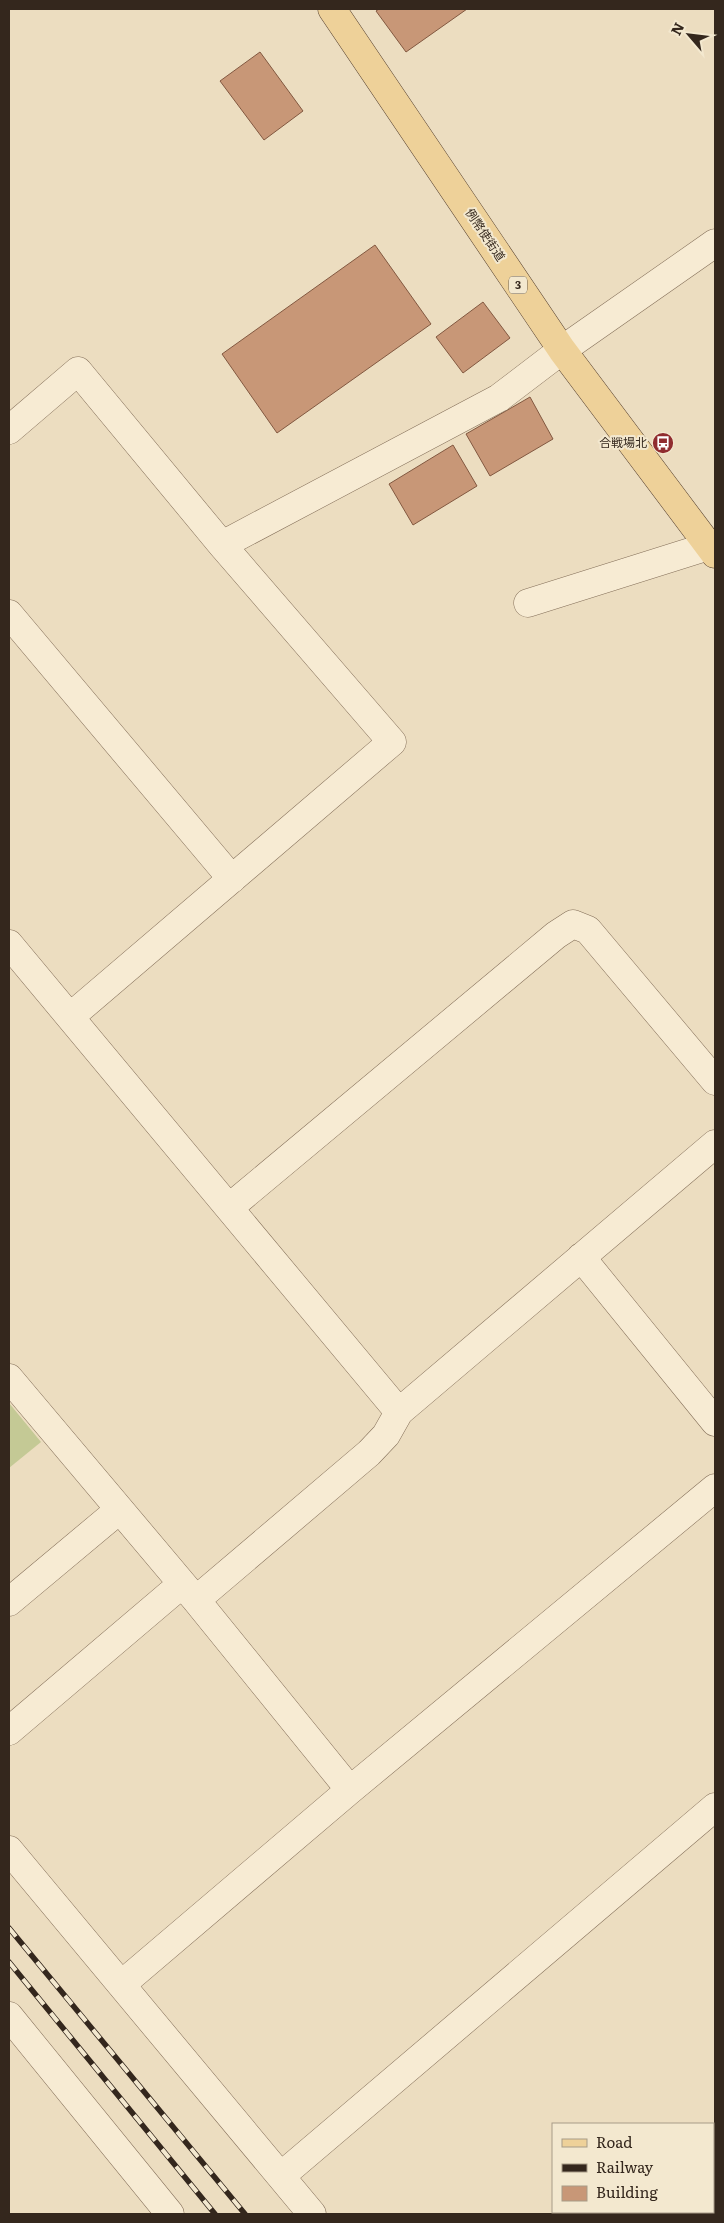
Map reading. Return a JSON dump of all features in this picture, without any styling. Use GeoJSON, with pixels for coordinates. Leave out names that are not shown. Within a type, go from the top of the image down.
{"type":"FeatureCollection","features":[{"type":"Feature","properties":{"kind":"main road","name":"例幣使街道"},"geometry":{"type":"LineString","coordinates":[[332,9],[562,350],[712,550]]}},
{"type":"Feature","properties":{"kind":"street"},"geometry":{"type":"LineString","coordinates":[[222,545],[499,398],[562,350],[715,243]]}},
{"type":"Feature","properties":{"kind":"street"},"geometry":{"type":"LineString","coordinates":[[9,430],[78,372],[222,545],[392,742],[70,1017]]}},
{"type":"Feature","properties":{"kind":"street"},"geometry":{"type":"LineString","coordinates":[[528,603],[712,550]]}},
{"type":"Feature","properties":{"kind":"street"},"geometry":{"type":"LineString","coordinates":[[9,614],[232,878]]}},
{"type":"Feature","properties":{"kind":"street"},"geometry":{"type":"LineString","coordinates":[[230,1207],[556,935],[573,924],[588,930],[715,1082]]}},
{"type":"Feature","properties":{"kind":"street"},"geometry":{"type":"LineString","coordinates":[[9,944],[399,1412]]}},
{"type":"Feature","properties":{"kind":"street"},"geometry":{"type":"LineString","coordinates":[[9,1731],[369,1453],[386,1435],[399,1412],[715,1144]]}},
{"type":"Feature","properties":{"kind":"street"},"geometry":{"type":"LineString","coordinates":[[581,1256],[715,1422]]}},
{"type":"Feature","properties":{"kind":"street"},"geometry":{"type":"LineString","coordinates":[[9,1378],[189,1592],[350,1790]]}},
{"type":"Feature","properties":{"kind":"street"},"geometry":{"type":"LineString","coordinates":[[122,1984],[350,1790],[715,1488]]}},
{"type":"Feature","properties":{"kind":"street"},"geometry":{"type":"LineString","coordinates":[[9,1602],[119,1510]]}},
{"type":"Feature","properties":{"kind":"street"},"geometry":{"type":"LineString","coordinates":[[281,2176],[715,1807]]}},
{"type":"Feature","properties":{"kind":"street"},"geometry":{"type":"LineString","coordinates":[[9,1850],[312,2214]]}},
{"type":"Feature","properties":{"kind":"street"},"geometry":{"type":"LineString","coordinates":[[9,2016],[170,2214]]}},
{"type":"Feature","properties":{"kind":"green space"},"geometry":{"type":"Polygon","coordinates":[[[9,1403],[41,1442],[9,1468],[9,1403]]]}},
{"type":"Feature","properties":{"kind":"building"},"geometry":{"type":"Polygon","coordinates":[[[379,9],[467,9],[406,52],[376,11],[379,9]]]}},
{"type":"Feature","properties":{"kind":"building"},"geometry":{"type":"Polygon","coordinates":[[[260,52],[303,111],[264,140],[220,81],[260,52]]]}},
{"type":"Feature","properties":{"kind":"building"},"geometry":{"type":"Polygon","coordinates":[[[375,245],[431,324],[277,433],[222,354],[375,245]]]}},
{"type":"Feature","properties":{"kind":"building"},"geometry":{"type":"Polygon","coordinates":[[[483,302],[510,338],[463,373],[436,337],[483,302]]]}},
{"type":"Feature","properties":{"kind":"building"},"geometry":{"type":"Polygon","coordinates":[[[530,397],[553,439],[490,476],[466,434],[530,397]]]}},
{"type":"Feature","properties":{"kind":"building"},"geometry":{"type":"Polygon","coordinates":[[[453,445],[477,486],[413,525],[389,484],[453,445]]]}},
{"type":"Feature","properties":{"kind":"railway"},"geometry":{"type":"LineString","coordinates":[[9,1928],[245,2214]]}},
{"type":"Feature","properties":{"kind":"railway"},"geometry":{"type":"LineString","coordinates":[[9,1962],[215,2214]]}},
{"type":"Feature","properties":{"kind":"place","name":"合戦場北"},"geometry":{"type":"Point","coordinates":[663,443]}}]}
